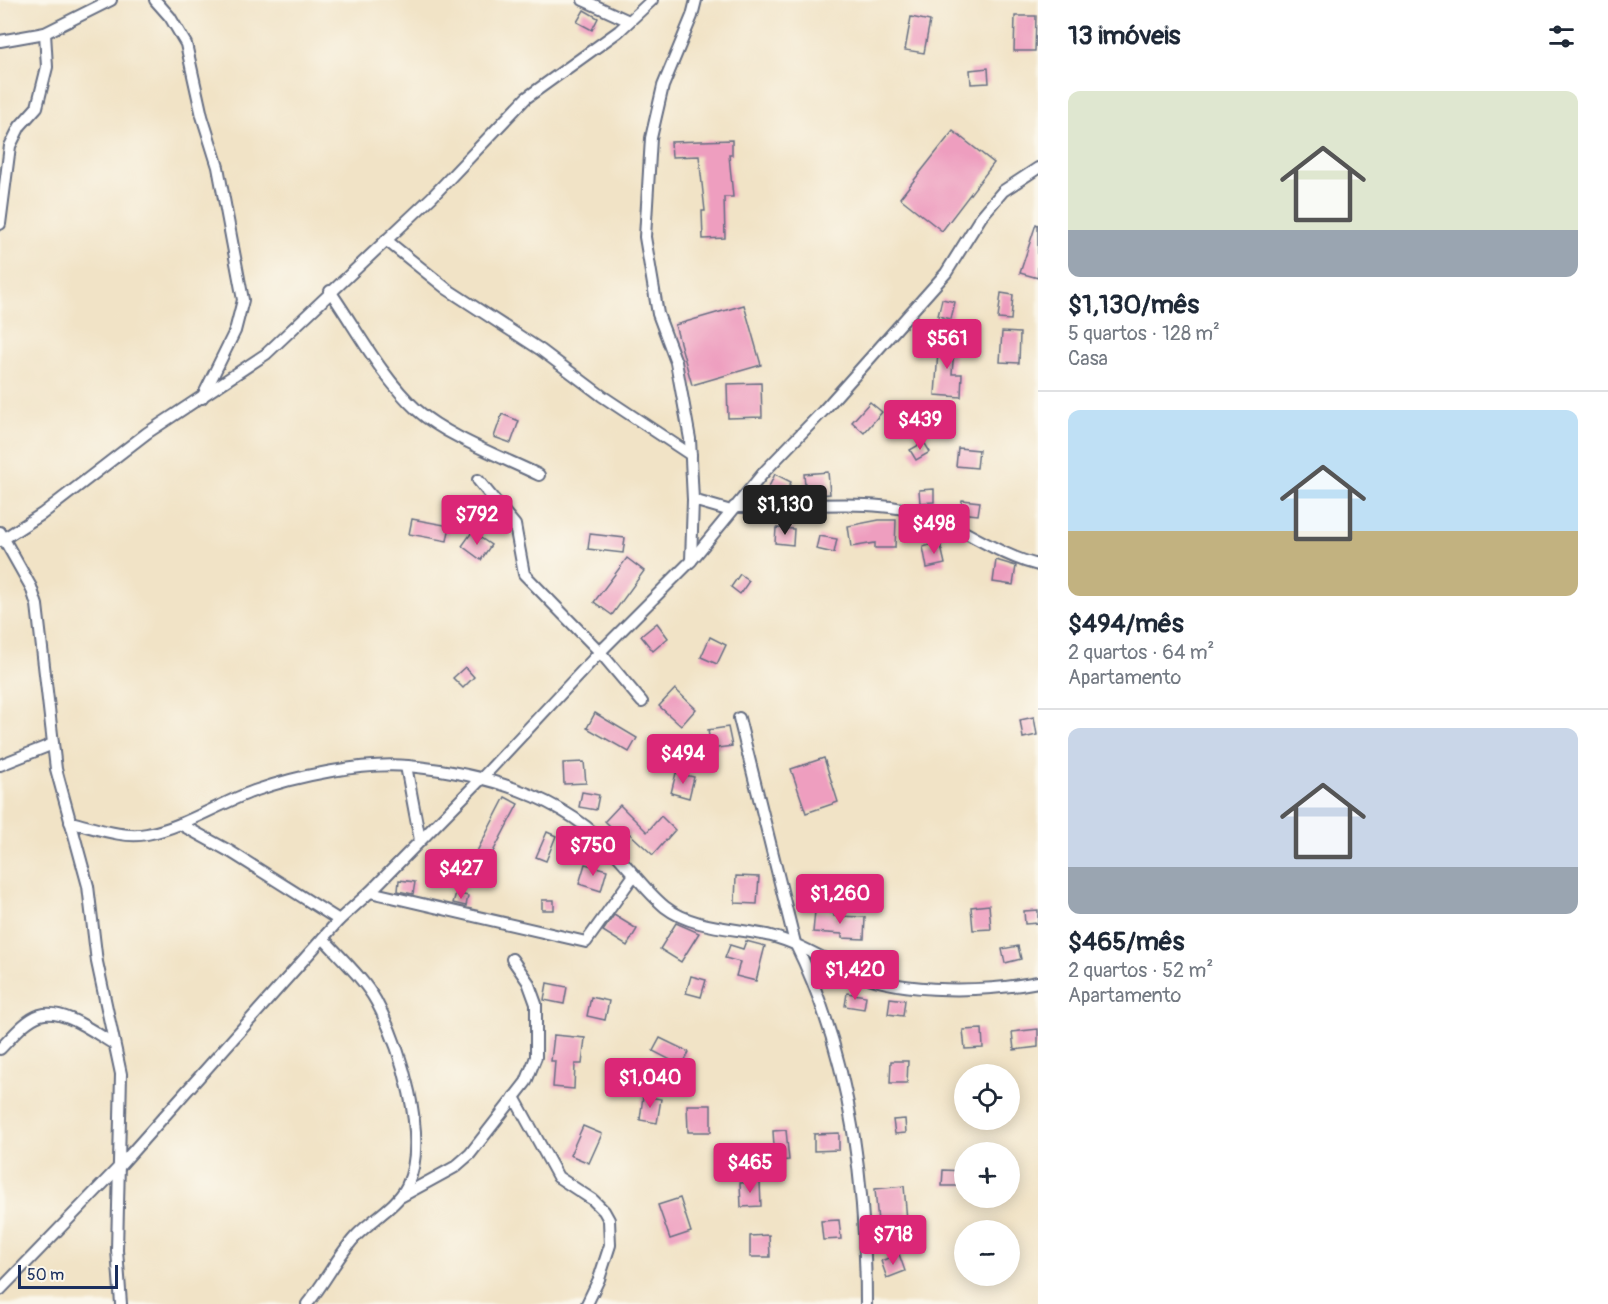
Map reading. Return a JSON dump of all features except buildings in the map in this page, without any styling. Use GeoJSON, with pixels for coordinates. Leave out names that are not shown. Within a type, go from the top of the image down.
{"type":"FeatureCollection","features":[{"type":"Feature","properties":{"kind":"street"},"geometry":{"type":"LineString","coordinates":[[0,41],[45,33],[111,0]]}},
{"type":"Feature","properties":{"kind":"street"},"geometry":{"type":"LineString","coordinates":[[155,0],[170,17],[186,44],[218,167],[243,300],[236,331],[202,398]]}},
{"type":"Feature","properties":{"kind":"street"},"geometry":{"type":"LineString","coordinates":[[583,0],[629,21]]}},
{"type":"Feature","properties":{"kind":"street"},"geometry":{"type":"LineString","coordinates":[[121,1304],[117,1250],[121,1074],[97,962],[88,886],[56,769],[37,605],[31,586],[1,537],[42,514],[147,433],[266,354],[432,197],[526,98],[629,21],[652,0]]}},
{"type":"Feature","properties":{"kind":"street"},"geometry":{"type":"LineString","coordinates":[[691,561],[693,500],[685,402],[676,362],[658,314],[645,237],[651,138],[663,87],[693,15],[696,0]]}},
{"type":"Feature","properties":{"kind":"street"},"geometry":{"type":"LineString","coordinates":[[0,224],[10,146],[20,126],[37,107],[47,67],[45,33]]}},
{"type":"Feature","properties":{"kind":"street"},"geometry":{"type":"LineString","coordinates":[[0,1290],[119,1167],[339,920],[370,892],[482,779],[600,652],[691,561],[733,509],[946,273],[981,217],[1003,191],[1038,168]]}},
{"type":"Feature","properties":{"kind":"street"},"geometry":{"type":"LineString","coordinates":[[386,240],[447,289],[541,350],[602,396],[691,455]]}},
{"type":"Feature","properties":{"kind":"street"},"geometry":{"type":"LineString","coordinates":[[330,291],[394,384],[418,411],[452,432],[539,475]]}},
{"type":"Feature","properties":{"kind":"street"},"geometry":{"type":"LineString","coordinates":[[478,480],[515,525],[524,574],[600,652],[642,702]]}},
{"type":"Feature","properties":{"kind":"street"},"geometry":{"type":"LineString","coordinates":[[693,500],[733,509],[905,509],[956,528],[1009,556],[1038,565]]}},
{"type":"Feature","properties":{"kind":"street"},"geometry":{"type":"LineString","coordinates":[[739,718],[795,943],[812,978],[837,1052],[848,1097],[865,1228],[866,1304]]}},
{"type":"Feature","properties":{"kind":"street"},"geometry":{"type":"LineString","coordinates":[[0,765],[54,744]]}},
{"type":"Feature","properties":{"kind":"street"},"geometry":{"type":"LineString","coordinates":[[70,822],[127,834],[146,835],[180,824],[254,791],[299,778],[354,769],[406,766],[514,787],[557,807],[588,827],[665,907],[678,914],[795,943],[854,973],[900,986],[962,988],[1038,982]]}},
{"type":"Feature","properties":{"kind":"street"},"geometry":{"type":"LineString","coordinates":[[406,766],[420,840]]}},
{"type":"Feature","properties":{"kind":"street"},"geometry":{"type":"LineString","coordinates":[[180,824],[231,852],[339,920]]}},
{"type":"Feature","properties":{"kind":"street"},"geometry":{"type":"LineString","coordinates":[[370,892],[586,942],[634,876]]}},
{"type":"Feature","properties":{"kind":"street"},"geometry":{"type":"LineString","coordinates":[[323,938],[375,999],[400,1062],[416,1129],[415,1157],[408,1184],[402,1196]]}},
{"type":"Feature","properties":{"kind":"street"},"geometry":{"type":"LineString","coordinates":[[307,1304],[358,1234],[402,1196],[455,1167],[470,1154],[526,1082],[536,1057],[536,1004],[528,982],[512,959]]}},
{"type":"Feature","properties":{"kind":"street"},"geometry":{"type":"LineString","coordinates":[[0,1049],[22,1027],[40,1015],[56,1015],[70,1019],[114,1044]]}},
{"type":"Feature","properties":{"kind":"street"},"geometry":{"type":"LineString","coordinates":[[514,1097],[558,1177],[593,1200],[604,1210],[609,1220],[610,1245],[599,1280],[587,1304]]}}]}
